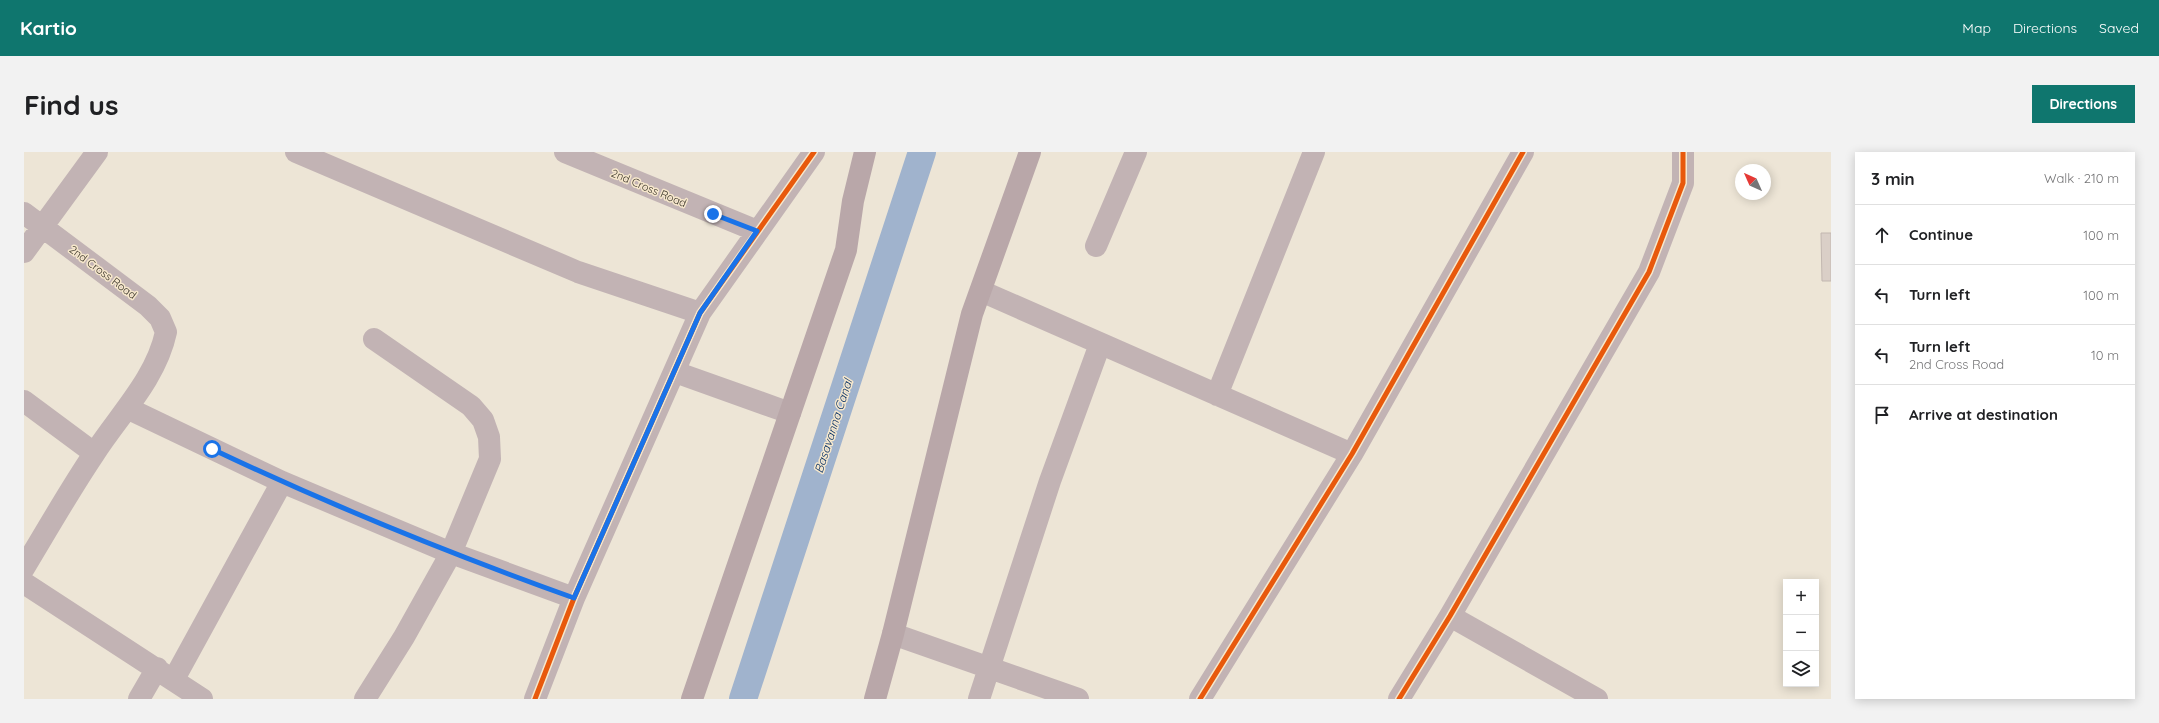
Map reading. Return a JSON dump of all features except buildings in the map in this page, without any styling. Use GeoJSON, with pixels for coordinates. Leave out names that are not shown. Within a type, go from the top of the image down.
{"type":"FeatureCollection","features":[{"type":"Feature","properties":{"kind":"street"},"geometry":{"type":"LineString","coordinates":[[24,252],[97,152]]}},
{"type":"Feature","properties":{"kind":"street"},"geometry":{"type":"LineString","coordinates":[[296,152],[571,269],[700,313]]}},
{"type":"Feature","properties":{"kind":"street","name":"2nd Cross Road"},"geometry":{"type":"LineString","coordinates":[[565,152],[757,231]]}},
{"type":"Feature","properties":{"kind":"street"},"geometry":{"type":"LineString","coordinates":[[535,699],[574,598],[700,313],[814,152]]}},
{"type":"Feature","properties":{"kind":"street"},"geometry":{"type":"LineString","coordinates":[[692,699],[846,250],[853,201],[865,152]]}},
{"type":"Feature","properties":{"kind":"street"},"geometry":{"type":"LineString","coordinates":[[875,699],[893,634],[972,314],[1030,152]]}},
{"type":"Feature","properties":{"kind":"street"},"geometry":{"type":"LineString","coordinates":[[1096,246],[1136,152]]}},
{"type":"Feature","properties":{"kind":"street"},"geometry":{"type":"LineString","coordinates":[[1216,395],[1314,152]]}},
{"type":"Feature","properties":{"kind":"street"},"geometry":{"type":"LineString","coordinates":[[1200,699],[1352,454],[1523,152]]}},
{"type":"Feature","properties":{"kind":"street"},"geometry":{"type":"LineString","coordinates":[[1399,699],[1450,616],[1649,272],[1683,183],[1683,152]]}},
{"type":"Feature","properties":{"kind":"street","name":"2nd Cross Road"},"geometry":{"type":"LineString","coordinates":[[24,213],[148,306],[160,318],[166,332],[163,343],[155,364],[127,408]]}},
{"type":"Feature","properties":{"kind":"street"},"geometry":{"type":"LineString","coordinates":[[981,292],[1352,454]]}},
{"type":"Feature","properties":{"kind":"street"},"geometry":{"type":"LineString","coordinates":[[365,699],[404,637],[451,553],[490,459],[489,437],[483,420],[470,406],[374,339]]}},
{"type":"Feature","properties":{"kind":"street"},"geometry":{"type":"LineString","coordinates":[[979,699],[1050,481],[1100,344]]}},
{"type":"Feature","properties":{"kind":"street"},"geometry":{"type":"LineString","coordinates":[[675,372],[790,413]]}},
{"type":"Feature","properties":{"kind":"street"},"geometry":{"type":"LineString","coordinates":[[24,401],[94,453]]}},
{"type":"Feature","properties":{"kind":"street"},"geometry":{"type":"LineString","coordinates":[[24,568],[94,453],[127,408],[282,482],[451,553],[574,598]]}},
{"type":"Feature","properties":{"kind":"street"},"geometry":{"type":"LineString","coordinates":[[139,699],[166,674],[282,482]]}},
{"type":"Feature","properties":{"kind":"street"},"geometry":{"type":"LineString","coordinates":[[24,583],[166,674],[202,699]]}},
{"type":"Feature","properties":{"kind":"street"},"geometry":{"type":"LineString","coordinates":[[1450,616],[1597,699]]}},
{"type":"Feature","properties":{"kind":"street"},"geometry":{"type":"LineString","coordinates":[[893,634],[1078,699]]}},
{"type":"Feature","properties":{"kind":"waterway","name":"Basavanna Canal"},"geometry":{"type":"LineString","coordinates":[[743,699],[922,152]]}},
{"type":"Feature","properties":{"kind":"cycle path"},"geometry":{"type":"LineString","coordinates":[[535,699],[574,598],[700,313],[814,152]]}},
{"type":"Feature","properties":{"kind":"cycle path"},"geometry":{"type":"LineString","coordinates":[[1200,699],[1352,454],[1523,152]]}},
{"type":"Feature","properties":{"kind":"cycle path"},"geometry":{"type":"LineString","coordinates":[[1399,699],[1450,616],[1649,272],[1683,183],[1683,152]]}},
{"type":"Feature","properties":{"kind":"route"},"geometry":{"type":"LineString","coordinates":[[212,449],[282,482],[451,553],[574,598],[612,516],[700,313],[757,231],[713,214]]}}]}
